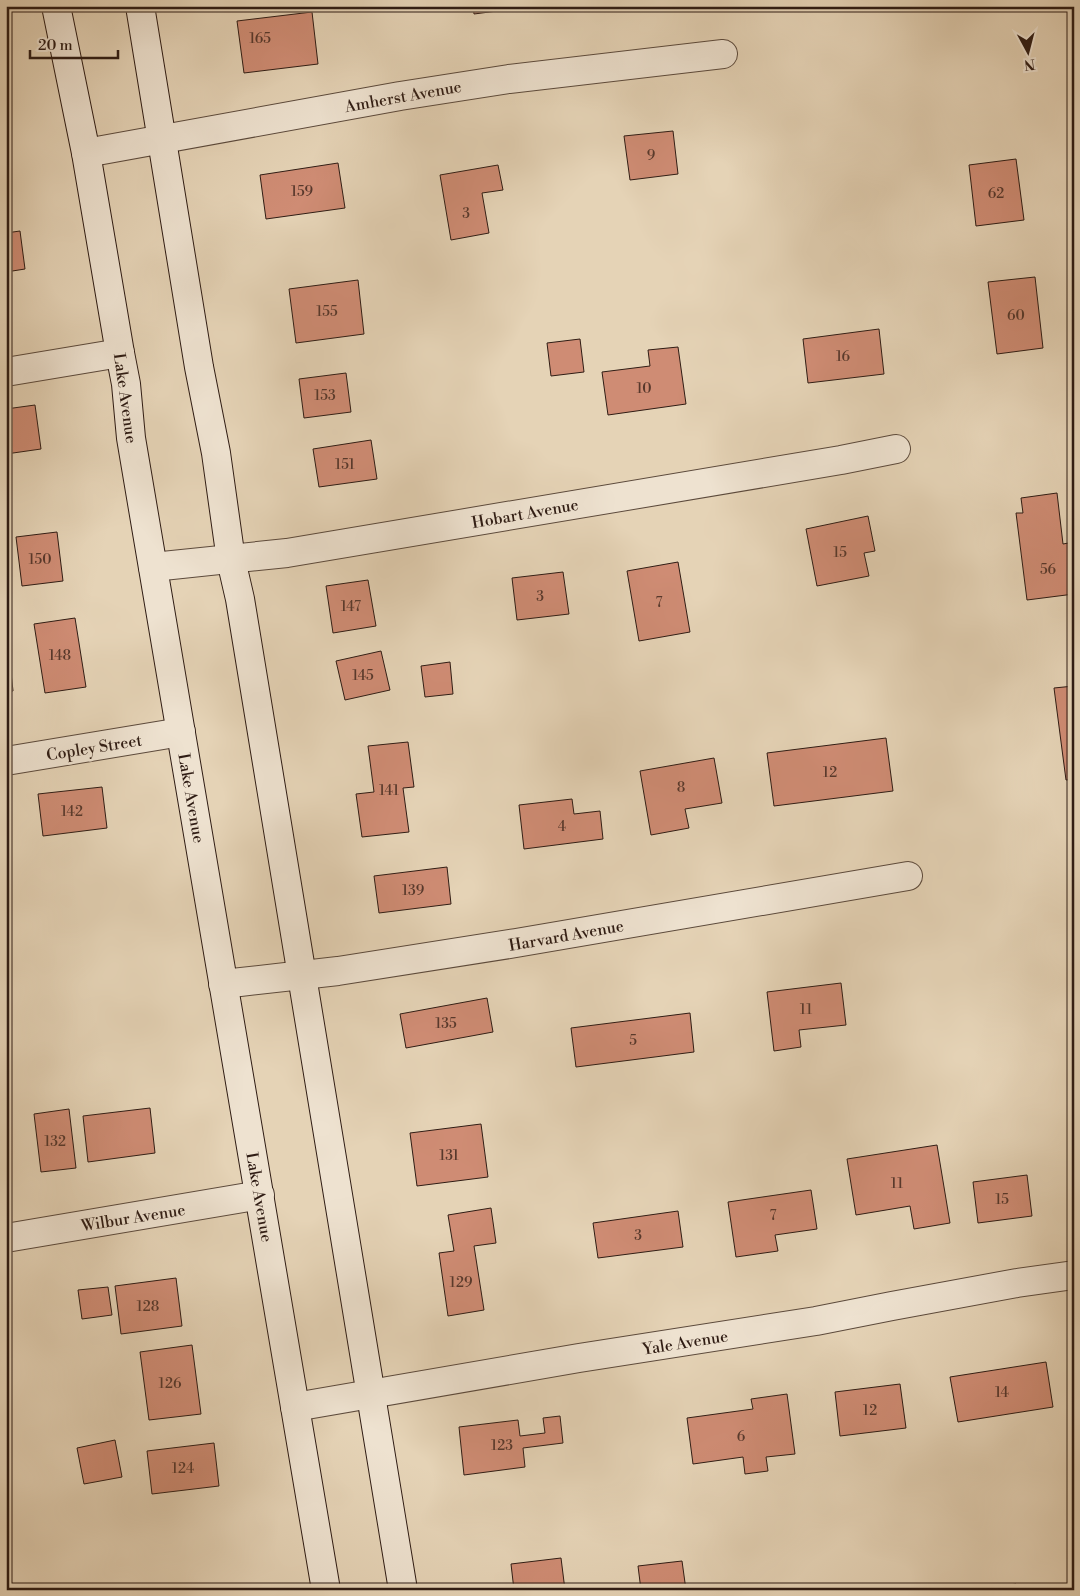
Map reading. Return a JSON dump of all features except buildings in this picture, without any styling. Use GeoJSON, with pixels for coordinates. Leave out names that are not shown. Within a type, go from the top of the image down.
{"type":"FeatureCollection","features":[{"type":"Feature","properties":{"kind":"street","name":"Lake Avenue"},"geometry":{"type":"LineString","coordinates":[[56,6],[86,153],[126,384],[131,438],[326,1590]]}},
{"type":"Feature","properties":{"kind":"street"},"geometry":{"type":"LineString","coordinates":[[140,6],[199,367],[216,453],[231,560],[240,599],[403,1590]]}},
{"type":"Feature","properties":{"kind":"street","name":"Amherst Avenue"},"geometry":{"type":"LineString","coordinates":[[86,153],[400,96],[489,82],[723,54]]}},
{"type":"Feature","properties":{"kind":"street"},"geometry":{"type":"LineString","coordinates":[[6,372],[120,353]]}},
{"type":"Feature","properties":{"kind":"street","name":"Hobart Avenue"},"geometry":{"type":"LineString","coordinates":[[153,567],[287,553],[841,460],[896,449]]}},
{"type":"Feature","properties":{"kind":"street","name":"Copley Street"},"geometry":{"type":"LineString","coordinates":[[6,761],[181,732]]}},
{"type":"Feature","properties":{"kind":"street","name":"Harvard Avenue"},"geometry":{"type":"LineString","coordinates":[[223,984],[338,971],[506,945],[908,876]]}},
{"type":"Feature","properties":{"kind":"street","name":"Wilbur Avenue"},"geometry":{"type":"LineString","coordinates":[[6,1238],[260,1196]]}},
{"type":"Feature","properties":{"kind":"street","name":"Yale Avenue"},"geometry":{"type":"LineString","coordinates":[[295,1407],[579,1358],[816,1321],[901,1304],[1074,1275]]}}]}
